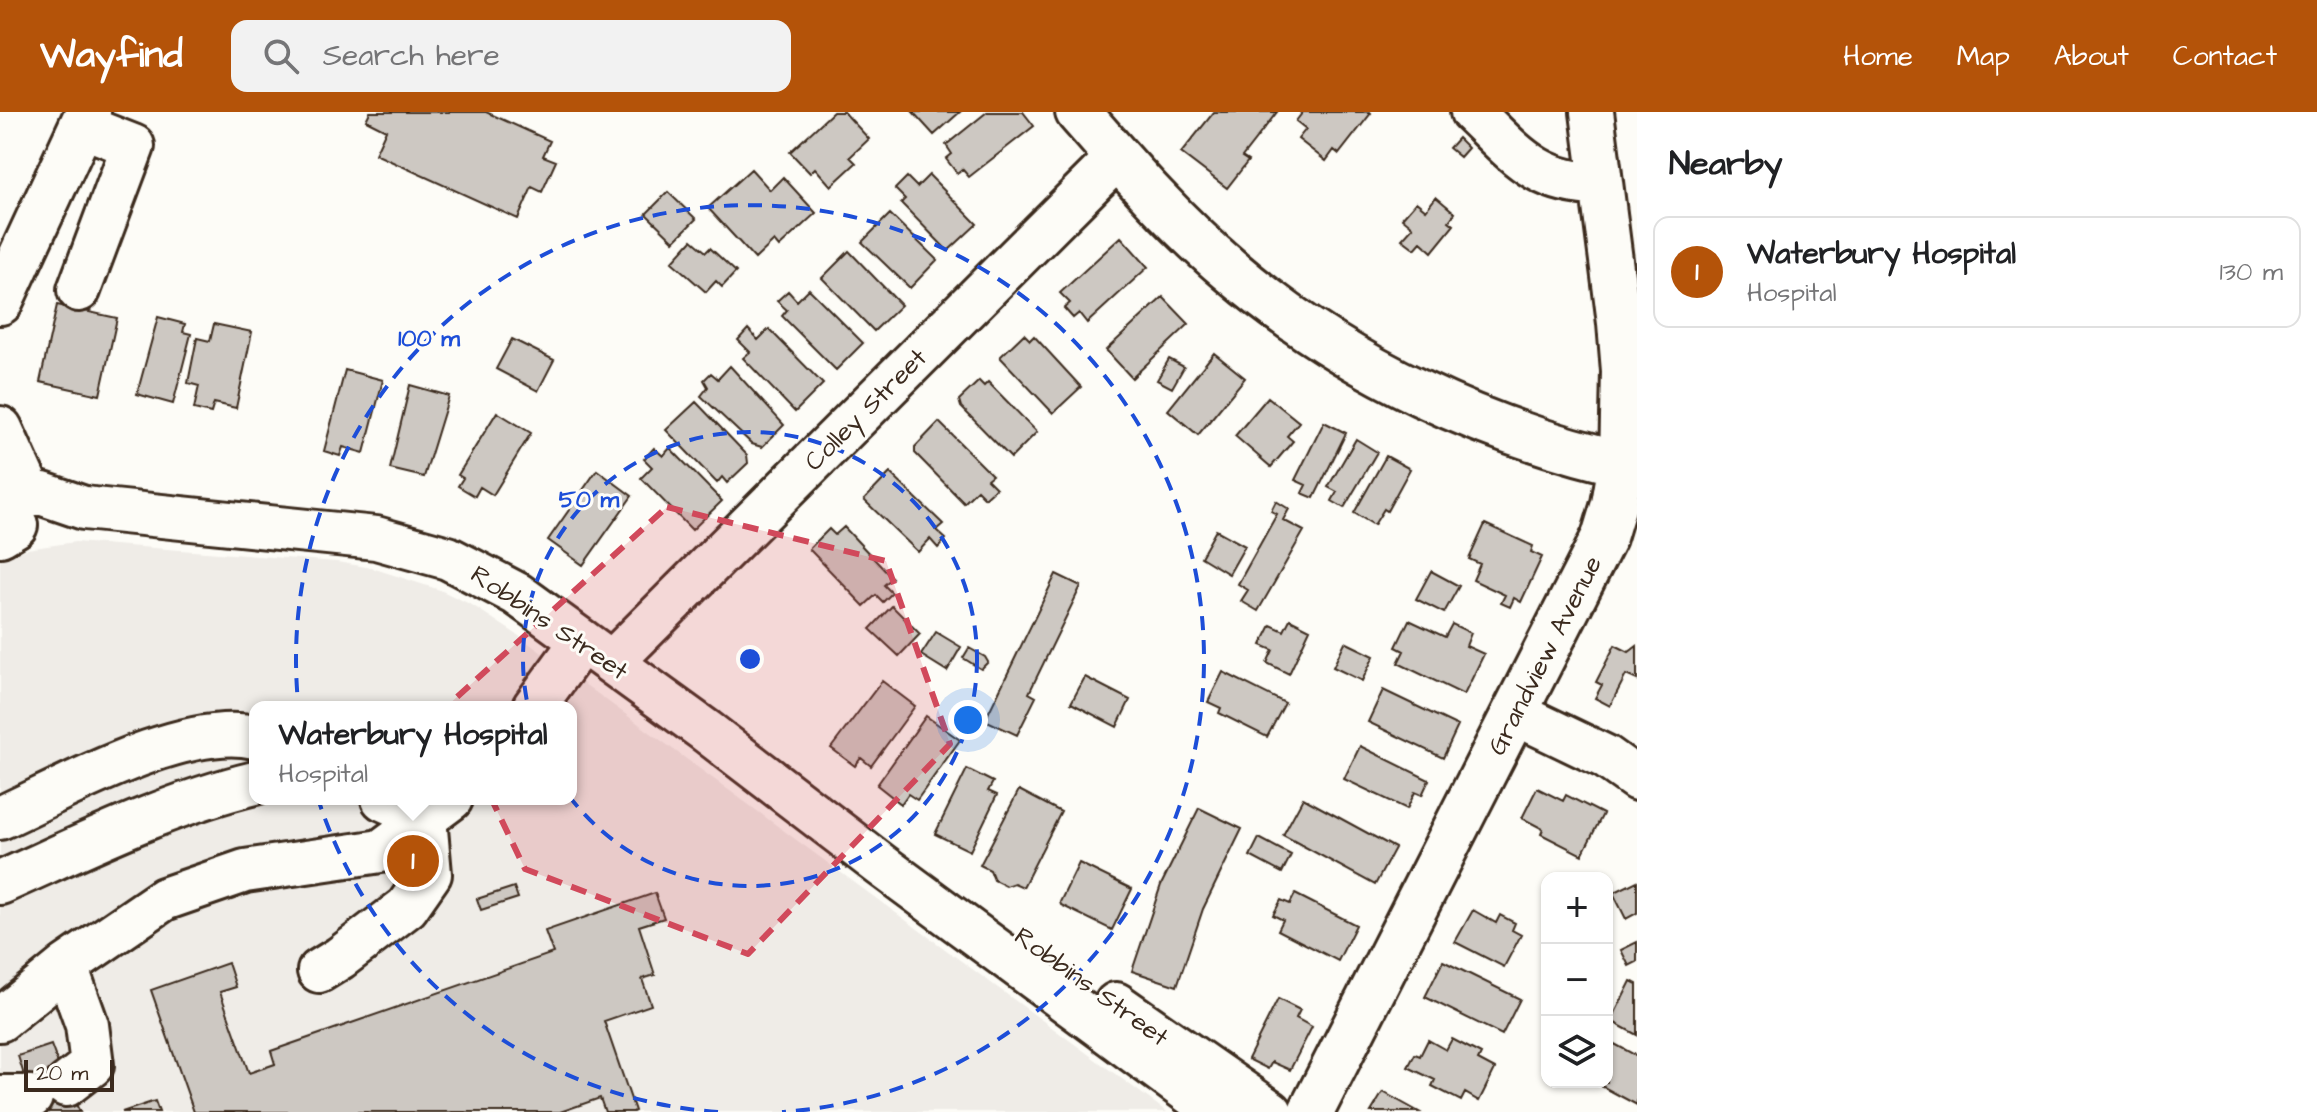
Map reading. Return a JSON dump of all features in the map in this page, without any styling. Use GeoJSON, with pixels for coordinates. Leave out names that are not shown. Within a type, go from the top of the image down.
{"type":"FeatureCollection","features":[{"type":"Feature","properties":{"kind":"main road"},"geometry":{"type":"LineString","coordinates":[[1078,112],[1194,238],[1228,269],[1296,322],[1349,356],[1400,383],[1531,438],[1629,465]]}},
{"type":"Feature","properties":{"kind":"main road"},"geometry":{"type":"LineString","coordinates":[[0,302],[85,119]]}},
{"type":"Feature","properties":{"kind":"main road"},"geometry":{"type":"LineString","coordinates":[[0,429],[9,515]]}},
{"type":"Feature","properties":{"kind":"main road","name":"Grandview Avenue"},"geometry":{"type":"LineString","coordinates":[[1311,1112],[1604,537],[1629,465]]}},
{"type":"Feature","properties":{"kind":"street"},"geometry":{"type":"LineString","coordinates":[[1472,112],[1534,169],[1564,182],[1600,184]]}},
{"type":"Feature","properties":{"kind":"street","name":"Grandview Avenue"},"geometry":{"type":"LineString","coordinates":[[1592,112],[1623,371],[1629,465]]}},
{"type":"Feature","properties":{"kind":"street"},"geometry":{"type":"LineString","coordinates":[[79,290],[133,146],[85,119]]}},
{"type":"Feature","properties":{"kind":"street","name":"Colley Street"},"geometry":{"type":"LineString","coordinates":[[541,701],[1118,157]]}},
{"type":"Feature","properties":{"kind":"street","name":"Robbins Street"},"geometry":{"type":"LineString","coordinates":[[9,515],[56,497],[84,508],[353,534],[397,542],[448,558],[495,581],[597,651],[1216,1112]]}},
{"type":"Feature","properties":{"kind":"street"},"geometry":{"type":"LineString","coordinates":[[1514,713],[1606,757],[1637,779]]}},
{"type":"Feature","properties":{"kind":"street"},"geometry":{"type":"LineString","coordinates":[[0,818],[157,747],[233,732],[249,736]]}},
{"type":"Feature","properties":{"kind":"street"},"geometry":{"type":"LineString","coordinates":[[0,883],[178,807],[220,791],[249,784]]}},
{"type":"Feature","properties":{"kind":"street","name":"Robbins Street"},"geometry":{"type":"LineString","coordinates":[[791,796],[830,797],[842,802],[1107,998],[1271,1112]]}},
{"type":"Feature","properties":{"kind":"street"},"geometry":{"type":"LineString","coordinates":[[0,1020],[66,966],[164,899],[245,871],[381,851],[438,808]]}},
{"type":"Feature","properties":{"kind":"street"},"geometry":{"type":"LineString","coordinates":[[319,971],[407,907],[430,874],[438,808]]}},
{"type":"Feature","properties":{"kind":"street"},"geometry":{"type":"LineString","coordinates":[[33,1093],[92,1065],[87,1025],[66,966]]}},
{"type":"Feature","properties":{"kind":"highlighted area"},"geometry":{"type":"Polygon","coordinates":[[[667,507],[886,561],[950,744],[748,954],[525,869],[447,706],[667,507]]]}},
{"type":"Feature","properties":{"kind":"shaded area"},"geometry":{"type":"Polygon","coordinates":[[[75,542],[337,562],[372,568],[440,590],[472,605],[519,636],[1167,1112],[0,1112],[0,559],[27,549],[75,542]]]}},
{"type":"Feature","properties":{"kind":"building"},"geometry":{"type":"Polygon","coordinates":[[[370,112],[486,112],[550,141],[543,156],[556,161],[542,192],[532,187],[518,219],[375,154],[386,130],[366,120],[370,112]]]}},
{"type":"Feature","properties":{"kind":"building"},"geometry":{"type":"Polygon","coordinates":[[[833,112],[844,112],[869,139],[850,157],[856,163],[831,186],[815,168],[810,173],[790,152],[833,112]]]}},
{"type":"Feature","properties":{"kind":"building"},"geometry":{"type":"Polygon","coordinates":[[[913,112],[960,112],[934,135],[913,112]]]}},
{"type":"Feature","properties":{"kind":"building"},"geometry":{"type":"Polygon","coordinates":[[[987,112],[1023,112],[1034,126],[969,177],[962,169],[957,173],[946,159],[952,154],[946,145],[987,112]]]}},
{"type":"Feature","properties":{"kind":"building"},"geometry":{"type":"Polygon","coordinates":[[[1214,112],[1277,112],[1242,157],[1248,161],[1227,188],[1181,153],[1214,112]]]}},
{"type":"Feature","properties":{"kind":"building"},"geometry":{"type":"Polygon","coordinates":[[[1303,112],[1371,113],[1339,154],[1334,150],[1326,161],[1298,139],[1306,129],[1296,121],[1303,112]]]}},
{"type":"Feature","properties":{"kind":"building"},"geometry":{"type":"Polygon","coordinates":[[[1458,138],[1468,148],[1460,157],[1449,148],[1458,138]]]}},
{"type":"Feature","properties":{"kind":"building"},"geometry":{"type":"Polygon","coordinates":[[[751,169],[770,190],[783,177],[816,213],[779,247],[774,241],[755,259],[708,208],[751,169]]]}},
{"type":"Feature","properties":{"kind":"building"},"geometry":{"type":"Polygon","coordinates":[[[929,175],[977,224],[948,251],[901,203],[905,199],[895,189],[907,177],[917,187],[929,175]]]}},
{"type":"Feature","properties":{"kind":"building"},"geometry":{"type":"Polygon","coordinates":[[[668,192],[696,219],[674,241],[646,214],[668,192]]]}},
{"type":"Feature","properties":{"kind":"building"},"geometry":{"type":"Polygon","coordinates":[[[1436,197],[1455,213],[1449,221],[1454,225],[1432,252],[1421,242],[1415,249],[1402,239],[1413,227],[1402,218],[1416,202],[1426,210],[1436,197]]]}},
{"type":"Feature","properties":{"kind":"building"},"geometry":{"type":"Polygon","coordinates":[[[890,214],[937,260],[910,288],[862,242],[890,214]]]}},
{"type":"Feature","properties":{"kind":"building"},"geometry":{"type":"Polygon","coordinates":[[[1121,237],[1148,267],[1087,323],[1079,313],[1073,318],[1064,308],[1070,303],[1060,293],[1121,237]]]}},
{"type":"Feature","properties":{"kind":"building"},"geometry":{"type":"Polygon","coordinates":[[[692,240],[706,252],[710,248],[736,272],[722,287],[716,281],[706,292],[672,262],[692,240]]]}},
{"type":"Feature","properties":{"kind":"building"},"geometry":{"type":"Polygon","coordinates":[[[849,251],[901,305],[874,331],[822,278],[849,251]]]}},
{"type":"Feature","properties":{"kind":"building"},"geometry":{"type":"Polygon","coordinates":[[[809,289],[863,343],[836,370],[782,316],[787,310],[777,301],[788,291],[797,301],[809,289]]]}},
{"type":"Feature","properties":{"kind":"building"},"geometry":{"type":"Polygon","coordinates":[[[1163,297],[1189,324],[1132,378],[1106,350],[1163,297]]]}},
{"type":"Feature","properties":{"kind":"building"},"geometry":{"type":"Polygon","coordinates":[[[57,305],[117,318],[100,395],[40,382],[57,305]]]}},
{"type":"Feature","properties":{"kind":"building"},"geometry":{"type":"Polygon","coordinates":[[[158,317],[185,324],[183,332],[191,334],[173,404],[137,394],[158,317]]]}},
{"type":"Feature","properties":{"kind":"building"},"geometry":{"type":"Polygon","coordinates":[[[214,324],[252,332],[236,408],[214,403],[211,413],[194,409],[199,386],[188,383],[197,338],[210,341],[214,324]]]}},
{"type":"Feature","properties":{"kind":"building"},"geometry":{"type":"Polygon","coordinates":[[[748,329],[758,340],[769,329],[823,384],[795,412],[743,358],[750,352],[738,340],[748,329]]]}},
{"type":"Feature","properties":{"kind":"building"},"geometry":{"type":"Polygon","coordinates":[[[1024,334],[1030,340],[1034,336],[1081,387],[1053,413],[1000,357],[1024,334]]]}},
{"type":"Feature","properties":{"kind":"building"},"geometry":{"type":"Polygon","coordinates":[[[512,339],[554,360],[538,391],[496,369],[512,339]]]}},
{"type":"Feature","properties":{"kind":"building"},"geometry":{"type":"Polygon","coordinates":[[[1214,353],[1245,378],[1198,435],[1168,410],[1214,353]]]}},
{"type":"Feature","properties":{"kind":"building"},"geometry":{"type":"Polygon","coordinates":[[[1169,359],[1184,367],[1172,388],[1157,380],[1169,359]]]}},
{"type":"Feature","properties":{"kind":"building"},"geometry":{"type":"Polygon","coordinates":[[[730,366],[784,425],[762,447],[752,444],[701,396],[708,387],[704,380],[711,373],[718,379],[730,366]]]}},
{"type":"Feature","properties":{"kind":"building"},"geometry":{"type":"Polygon","coordinates":[[[345,370],[383,380],[364,453],[343,447],[340,456],[324,451],[345,370]]]}},
{"type":"Feature","properties":{"kind":"building"},"geometry":{"type":"Polygon","coordinates":[[[979,381],[984,386],[988,382],[1037,432],[1011,458],[961,407],[959,400],[979,381]]]}},
{"type":"Feature","properties":{"kind":"building"},"geometry":{"type":"Polygon","coordinates":[[[410,385],[449,396],[424,477],[390,469],[410,385]]]}},
{"type":"Feature","properties":{"kind":"building"},"geometry":{"type":"Polygon","coordinates":[[[1268,397],[1299,422],[1287,436],[1293,441],[1271,467],[1235,436],[1268,397]]]}},
{"type":"Feature","properties":{"kind":"building"},"geometry":{"type":"Polygon","coordinates":[[[696,402],[747,455],[748,463],[727,483],[722,477],[717,483],[666,430],[696,402]]]}},
{"type":"Feature","properties":{"kind":"building"},"geometry":{"type":"Polygon","coordinates":[[[497,412],[531,433],[493,495],[480,487],[475,496],[458,486],[463,478],[458,475],[497,412]]]}},
{"type":"Feature","properties":{"kind":"building"},"geometry":{"type":"Polygon","coordinates":[[[939,422],[992,475],[987,479],[996,488],[985,498],[977,490],[964,503],[915,453],[915,447],[939,422]]]}},
{"type":"Feature","properties":{"kind":"building"},"geometry":{"type":"Polygon","coordinates":[[[1324,422],[1346,433],[1314,498],[1302,493],[1306,485],[1295,480],[1324,422]]]}},
{"type":"Feature","properties":{"kind":"building"},"geometry":{"type":"Polygon","coordinates":[[[1356,439],[1377,452],[1344,508],[1332,501],[1337,492],[1328,487],[1356,439]]]}},
{"type":"Feature","properties":{"kind":"building"},"geometry":{"type":"Polygon","coordinates":[[[654,448],[663,456],[670,448],[722,501],[692,530],[641,478],[652,467],[644,459],[654,448]]]}},
{"type":"Feature","properties":{"kind":"building"},"geometry":{"type":"Polygon","coordinates":[[[1386,456],[1410,469],[1387,511],[1384,509],[1374,525],[1354,513],[1386,456]]]}},
{"type":"Feature","properties":{"kind":"building"},"geometry":{"type":"Polygon","coordinates":[[[597,470],[632,496],[583,565],[548,540],[597,470]]]}},
{"type":"Feature","properties":{"kind":"building"},"geometry":{"type":"Polygon","coordinates":[[[890,473],[943,524],[936,530],[946,539],[938,548],[930,539],[918,552],[864,500],[890,473]]]}},
{"type":"Feature","properties":{"kind":"building"},"geometry":{"type":"Polygon","coordinates":[[[1276,501],[1289,509],[1283,520],[1304,531],[1258,611],[1241,601],[1248,590],[1238,584],[1277,514],[1271,511],[1276,501]]]}},
{"type":"Feature","properties":{"kind":"building"},"geometry":{"type":"Polygon","coordinates":[[[1485,524],[1533,546],[1531,552],[1542,557],[1521,602],[1514,598],[1510,607],[1501,603],[1505,595],[1473,580],[1480,564],[1469,559],[1485,524]]]}},
{"type":"Feature","properties":{"kind":"building"},"geometry":{"type":"Polygon","coordinates":[[[844,527],[892,578],[884,585],[892,593],[883,602],[876,595],[864,606],[809,549],[829,529],[835,535],[844,527]]]}},
{"type":"Feature","properties":{"kind":"building"},"geometry":{"type":"Polygon","coordinates":[[[1216,530],[1245,546],[1229,574],[1201,557],[1216,530]]]}},
{"type":"Feature","properties":{"kind":"building"},"geometry":{"type":"Polygon","coordinates":[[[1431,571],[1459,586],[1444,613],[1416,599],[1431,571]]]}},
{"type":"Feature","properties":{"kind":"building"},"geometry":{"type":"Polygon","coordinates":[[[1056,574],[1081,586],[1029,693],[1036,697],[1017,735],[985,720],[1056,574]]]}},
{"type":"Feature","properties":{"kind":"building"},"geometry":{"type":"Polygon","coordinates":[[[892,606],[920,634],[899,656],[870,629],[892,606]]]}},
{"type":"Feature","properties":{"kind":"building"},"geometry":{"type":"Polygon","coordinates":[[[1290,619],[1310,629],[1289,674],[1267,663],[1273,650],[1261,645],[1271,625],[1284,631],[1290,619]]]}},
{"type":"Feature","properties":{"kind":"building"},"geometry":{"type":"Polygon","coordinates":[[[1409,620],[1445,637],[1452,624],[1471,633],[1466,646],[1484,654],[1464,695],[1398,663],[1404,651],[1396,647],[1409,620]]]}},
{"type":"Feature","properties":{"kind":"building"},"geometry":{"type":"Polygon","coordinates":[[[936,632],[961,647],[947,671],[921,655],[936,632]]]}},
{"type":"Feature","properties":{"kind":"building"},"geometry":{"type":"Polygon","coordinates":[[[1345,642],[1374,656],[1362,681],[1333,667],[1345,642]]]}},
{"type":"Feature","properties":{"kind":"building"},"geometry":{"type":"Polygon","coordinates":[[[1615,645],[1629,652],[1637,646],[1637,680],[1626,675],[1610,706],[1595,698],[1602,685],[1596,682],[1615,645]]]}},
{"type":"Feature","properties":{"kind":"building"},"geometry":{"type":"Polygon","coordinates":[[[969,648],[988,662],[981,669],[963,658],[969,648]]]}},
{"type":"Feature","properties":{"kind":"building"},"geometry":{"type":"Polygon","coordinates":[[[1223,672],[1285,703],[1267,737],[1219,713],[1221,708],[1208,702],[1223,672]]]}},
{"type":"Feature","properties":{"kind":"building"},"geometry":{"type":"Polygon","coordinates":[[[1085,677],[1130,700],[1117,727],[1071,703],[1085,677]]]}},
{"type":"Feature","properties":{"kind":"building"},"geometry":{"type":"Polygon","coordinates":[[[882,681],[915,706],[871,766],[861,758],[855,766],[831,748],[882,681]]]}},
{"type":"Feature","properties":{"kind":"building"},"geometry":{"type":"Polygon","coordinates":[[[1383,690],[1458,726],[1443,758],[1368,722],[1383,690]]]}},
{"type":"Feature","properties":{"kind":"building"},"geometry":{"type":"Polygon","coordinates":[[[926,716],[960,740],[917,800],[908,794],[901,804],[877,785],[926,716]]]}},
{"type":"Feature","properties":{"kind":"building"},"geometry":{"type":"Polygon","coordinates":[[[1360,746],[1429,780],[1422,795],[1415,792],[1407,809],[1344,779],[1360,746]]]}},
{"type":"Feature","properties":{"kind":"building"},"geometry":{"type":"Polygon","coordinates":[[[967,769],[993,782],[988,791],[997,795],[970,851],[935,834],[967,769]]]}},
{"type":"Feature","properties":{"kind":"building"},"geometry":{"type":"Polygon","coordinates":[[[1537,788],[1563,801],[1566,795],[1603,814],[1582,855],[1541,834],[1543,829],[1522,818],[1537,788]]]}},
{"type":"Feature","properties":{"kind":"building"},"geometry":{"type":"Polygon","coordinates":[[[1019,790],[1061,812],[1023,887],[1014,883],[1006,886],[994,880],[990,870],[980,865],[1019,790]]]}},
{"type":"Feature","properties":{"kind":"building"},"geometry":{"type":"Polygon","coordinates":[[[1303,798],[1395,848],[1375,885],[1283,835],[1303,798]]]}},
{"type":"Feature","properties":{"kind":"building"},"geometry":{"type":"Polygon","coordinates":[[[1199,808],[1242,829],[1203,909],[1177,986],[1132,971],[1161,885],[1199,808]]]}},
{"type":"Feature","properties":{"kind":"building"},"geometry":{"type":"Polygon","coordinates":[[[1259,838],[1291,855],[1282,873],[1250,856],[1259,838]]]}},
{"type":"Feature","properties":{"kind":"building"},"geometry":{"type":"Polygon","coordinates":[[[1079,863],[1132,889],[1112,930],[1061,905],[1079,863]]]}},
{"type":"Feature","properties":{"kind":"building"},"geometry":{"type":"Polygon","coordinates":[[[1637,881],[1637,913],[1626,919],[1613,893],[1637,881]]]}},
{"type":"Feature","properties":{"kind":"building"},"geometry":{"type":"Polygon","coordinates":[[[514,887],[518,898],[481,910],[477,899],[514,887]]]}},
{"type":"Feature","properties":{"kind":"building"},"geometry":{"type":"Polygon","coordinates":[[[655,893],[664,918],[639,926],[655,975],[642,979],[651,1005],[604,1021],[633,1112],[605,1112],[600,1098],[560,1112],[194,1112],[151,990],[228,963],[236,987],[220,992],[249,1073],[275,1064],[271,1051],[553,953],[545,931],[655,893]]]}},
{"type":"Feature","properties":{"kind":"building"},"geometry":{"type":"Polygon","coordinates":[[[1295,894],[1356,925],[1338,961],[1278,930],[1283,920],[1273,915],[1281,900],[1290,904],[1295,894]]]}},
{"type":"Feature","properties":{"kind":"building"},"geometry":{"type":"Polygon","coordinates":[[[1473,910],[1496,923],[1500,915],[1515,923],[1512,930],[1521,935],[1504,967],[1455,942],[1473,910]]]}},
{"type":"Feature","properties":{"kind":"building"},"geometry":{"type":"Polygon","coordinates":[[[1637,942],[1637,962],[1629,966],[1621,950],[1637,942]]]}},
{"type":"Feature","properties":{"kind":"building"},"geometry":{"type":"Polygon","coordinates":[[[1443,961],[1520,999],[1502,1035],[1425,997],[1443,961]]]}},
{"type":"Feature","properties":{"kind":"building"},"geometry":{"type":"Polygon","coordinates":[[[1631,981],[1637,984],[1637,1035],[1613,1022],[1631,981]]]}},
{"type":"Feature","properties":{"kind":"building"},"geometry":{"type":"Polygon","coordinates":[[[1278,999],[1300,1010],[1296,1018],[1312,1027],[1290,1070],[1272,1062],[1268,1069],[1248,1059],[1278,999]]]}},
{"type":"Feature","properties":{"kind":"building"},"geometry":{"type":"Polygon","coordinates":[[[1452,1039],[1481,1054],[1478,1060],[1495,1069],[1479,1101],[1465,1093],[1461,1101],[1432,1086],[1435,1080],[1408,1067],[1415,1054],[1420,1056],[1428,1040],[1446,1050],[1452,1039]]]}},
{"type":"Feature","properties":{"kind":"building"},"geometry":{"type":"Polygon","coordinates":[[[1613,1043],[1637,1056],[1637,1105],[1605,1088],[1613,1088],[1613,1043]]]}},
{"type":"Feature","properties":{"kind":"building"},"geometry":{"type":"Polygon","coordinates":[[[51,1045],[80,1112],[38,1112],[31,1097],[18,1056],[51,1045]]]}},
{"type":"Feature","properties":{"kind":"building"},"geometry":{"type":"Polygon","coordinates":[[[1383,1092],[1419,1112],[1371,1112],[1383,1092]]]}},
{"type":"Feature","properties":{"kind":"building"},"geometry":{"type":"Polygon","coordinates":[[[155,1101],[159,1112],[122,1112],[155,1101]]]}},
{"type":"Feature","properties":{"kind":"place","name":"Waterbury Hospital"},"geometry":{"type":"Point","coordinates":[413,861]}}]}
